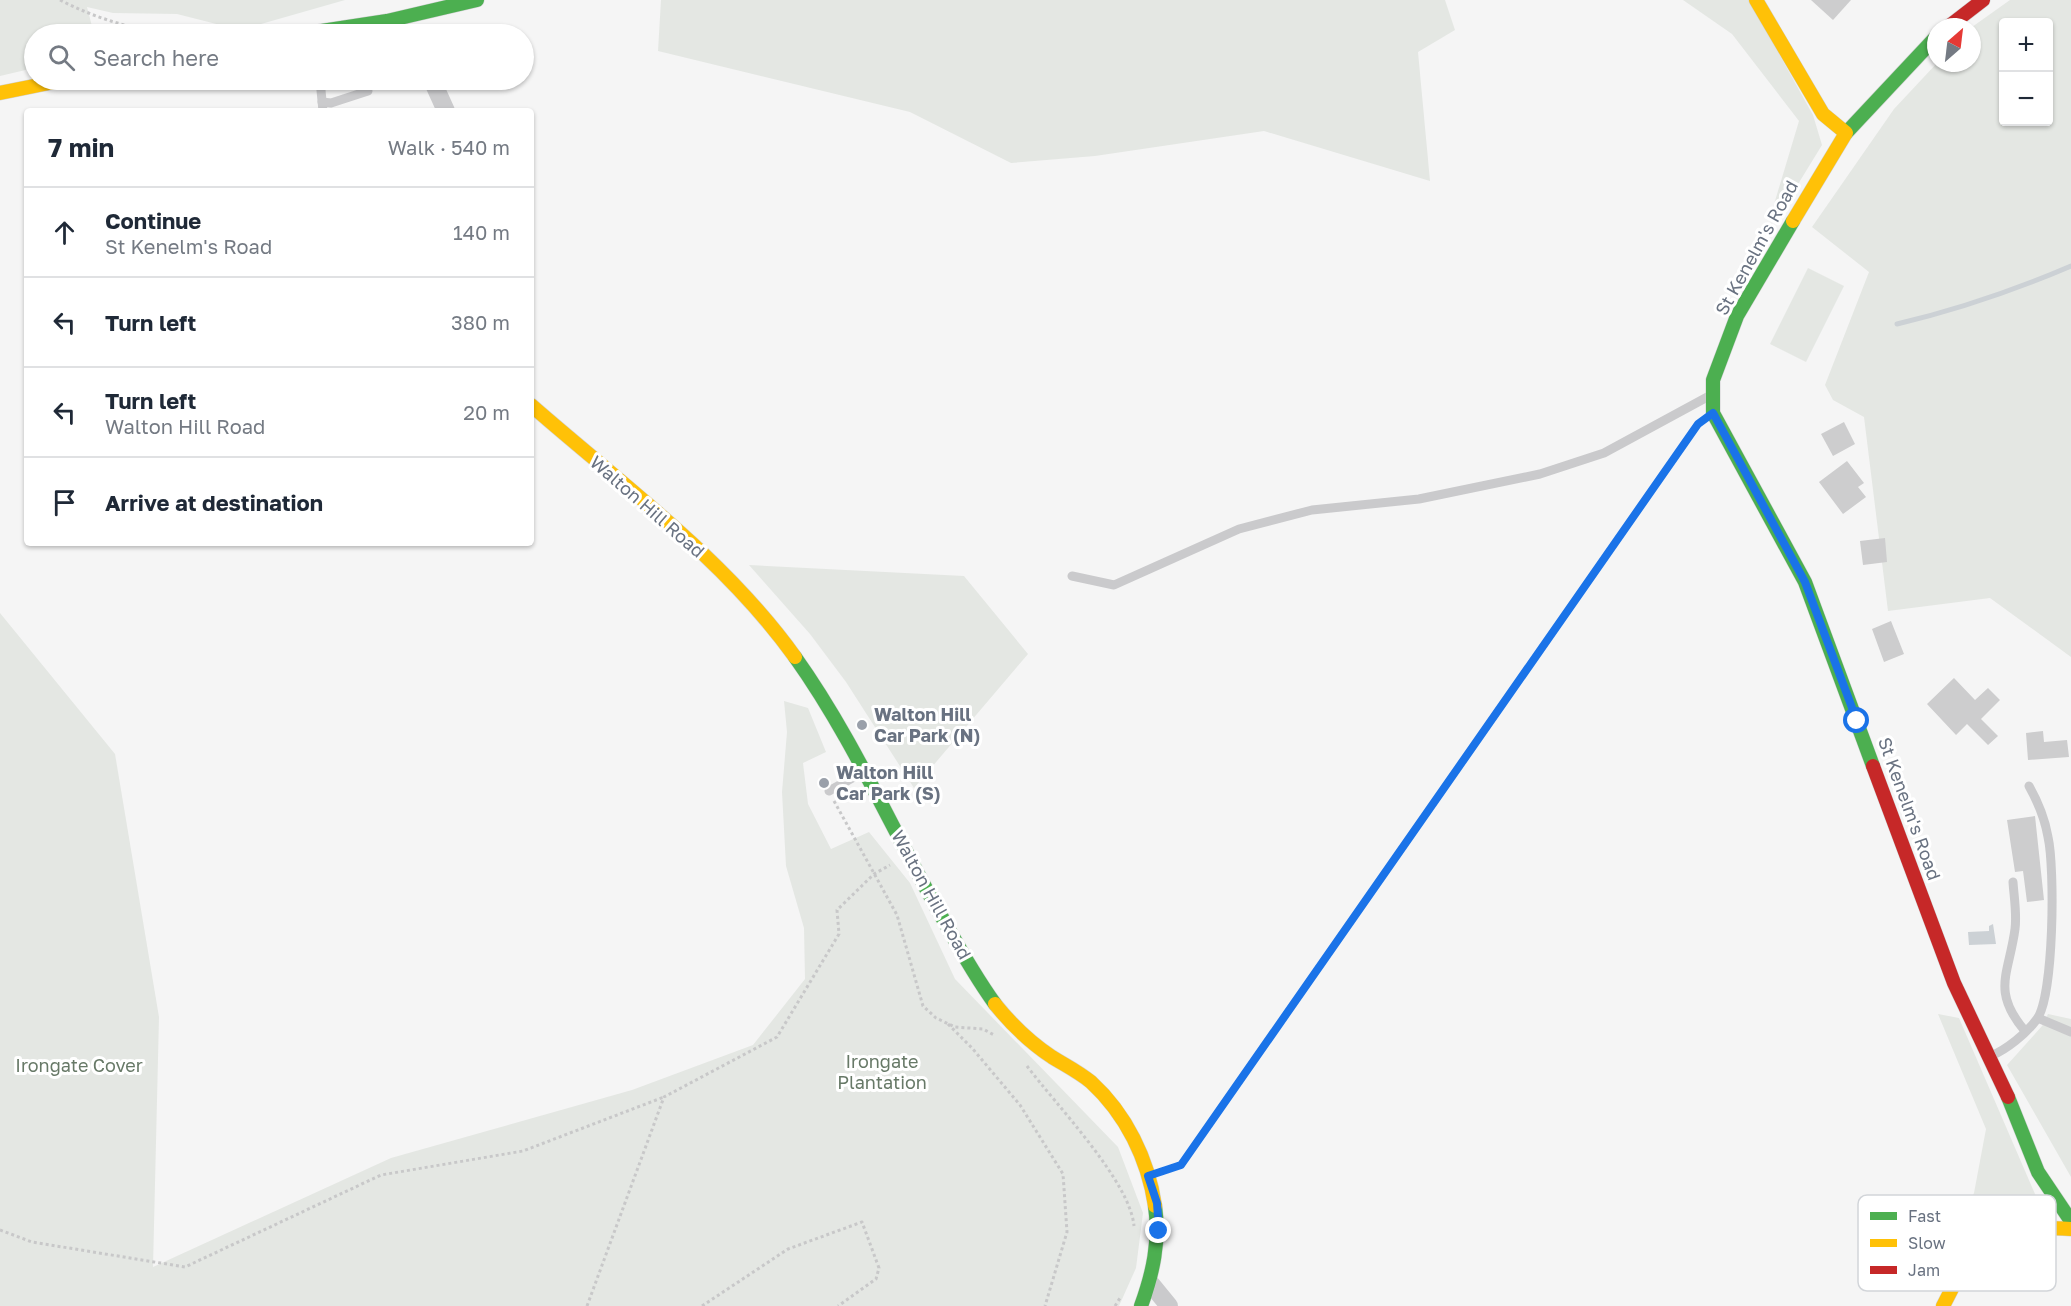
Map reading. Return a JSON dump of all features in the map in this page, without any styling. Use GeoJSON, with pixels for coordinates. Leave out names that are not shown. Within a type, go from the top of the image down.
{"type":"FeatureCollection","features":[{"type":"Feature","properties":{"kind":"street"},"geometry":{"type":"LineString","coordinates":[[405,24],[477,0]]}},
{"type":"Feature","properties":{"kind":"street"},"geometry":{"type":"LineString","coordinates":[[1756,0],[1823,114],[1846,133]]}},
{"type":"Feature","properties":{"kind":"street"},"geometry":{"type":"LineString","coordinates":[[1960,18],[1983,0]]}},
{"type":"Feature","properties":{"kind":"street","name":"St Kenelm's Road"},"geometry":{"type":"LineString","coordinates":[[1927,48],[1910,68],[1875,99],[1833,152],[1737,316],[1713,380],[1713,413],[1805,582],[1954,983],[1989,1057],[2038,1172],[2053,1195]]}},
{"type":"Feature","properties":{"kind":"street"},"geometry":{"type":"LineString","coordinates":[[0,93],[24,88]]}},
{"type":"Feature","properties":{"kind":"street"},"geometry":{"type":"LineString","coordinates":[[437,90],[445,108]]}},
{"type":"Feature","properties":{"kind":"street","name":"Walton Hill Road"},"geometry":{"type":"LineString","coordinates":[[534,408],[715,567],[770,624],[818,689],[865,771],[911,864],[991,999],[1047,1053],[1089,1080],[1112,1104],[1129,1131],[1157,1203],[1159,1231],[1151,1284],[1141,1306]]}},
{"type":"Feature","properties":{"kind":"street","name":"St Kenelm's Road"},"geometry":{"type":"LineString","coordinates":[[2056,1199],[2071,1221]]}},
{"type":"Feature","properties":{"kind":"street"},"geometry":{"type":"LineString","coordinates":[[2056,1227],[2071,1229]]}},
{"type":"Feature","properties":{"kind":"street"},"geometry":{"type":"LineString","coordinates":[[1151,1284],[1169,1306]]}},
{"type":"Feature","properties":{"kind":"street"},"geometry":{"type":"LineString","coordinates":[[1943,1306],[1952,1291]]}},
{"type":"Feature","properties":{"kind":"lane"},"geometry":{"type":"LineString","coordinates":[[321,90],[322,107],[368,91]]}},
{"type":"Feature","properties":{"kind":"lane"},"geometry":{"type":"LineString","coordinates":[[1072,576],[1114,585],[1250,526],[1312,510],[1419,499],[1540,474],[1604,453],[1713,394]]}},
{"type":"Feature","properties":{"kind":"lane"},"geometry":{"type":"LineString","coordinates":[[828,791],[865,771]]}},
{"type":"Feature","properties":{"kind":"lane"},"geometry":{"type":"LineString","coordinates":[[1989,1057],[2007,1048],[2038,1018],[2047,987],[2051,894],[2049,838],[2037,801],[2029,786]]}},
{"type":"Feature","properties":{"kind":"lane"},"geometry":{"type":"LineString","coordinates":[[2013,882],[2015,927],[2004,985],[2008,1008],[2025,1031]]}},
{"type":"Feature","properties":{"kind":"lane"},"geometry":{"type":"LineString","coordinates":[[2038,1018],[2071,1032]]}},
{"type":"Feature","properties":{"kind":"path"},"geometry":{"type":"LineString","coordinates":[[60,0],[90,15],[120,24]]}},
{"type":"Feature","properties":{"kind":"path"},"geometry":{"type":"LineString","coordinates":[[1148,1176],[1181,1165],[1698,424],[1713,413]]}},
{"type":"Feature","properties":{"kind":"path"},"geometry":{"type":"LineString","coordinates":[[828,791],[897,915],[923,1006],[955,1027],[982,1029],[997,1037]]}},
{"type":"Feature","properties":{"kind":"path"},"geometry":{"type":"LineString","coordinates":[[0,1230],[32,1242],[185,1267],[381,1175],[523,1151],[664,1097],[777,1037],[839,934],[837,910],[874,874]]}},
{"type":"Feature","properties":{"kind":"path"},"geometry":{"type":"LineString","coordinates":[[946,1022],[972,1048],[1020,1105],[1063,1174],[1067,1232],[1045,1306]]}},
{"type":"Feature","properties":{"kind":"path"},"geometry":{"type":"LineString","coordinates":[[1027,1065],[1092,1146],[1133,1210],[1135,1234]]}},
{"type":"Feature","properties":{"kind":"path"},"geometry":{"type":"LineString","coordinates":[[587,1306],[664,1097]]}},
{"type":"Feature","properties":{"kind":"path"},"geometry":{"type":"LineString","coordinates":[[702,1306],[788,1249],[862,1222],[879,1268],[876,1279],[838,1306]]}},
{"type":"Feature","properties":{"kind":"path"},"geometry":{"type":"LineString","coordinates":[[1115,1306],[1125,1291]]}},
{"type":"Feature","properties":{"kind":"green space"},"geometry":{"type":"Polygon","coordinates":[[[0,0],[345,0],[261,24],[216,24],[177,14],[113,13],[87,7],[91,24],[24,24],[24,70],[0,76],[0,0]]]}},
{"type":"Feature","properties":{"kind":"green space"},"geometry":{"type":"Polygon","coordinates":[[[661,0],[1445,0],[1455,30],[1418,52],[1430,181],[1264,131],[1095,156],[1011,163],[910,112],[658,51],[661,0]]]}},
{"type":"Feature","properties":{"kind":"green space"},"geometry":{"type":"Polygon","coordinates":[[[1683,0],[1749,0],[1813,115],[1822,145],[1784,207],[1769,221],[1799,121],[1732,34],[1683,0]]]}},
{"type":"Feature","properties":{"kind":"green space"},"geometry":{"type":"Polygon","coordinates":[[[2010,0],[2071,0],[2071,657],[1990,598],[1888,611],[1864,417],[1833,400],[1825,385],[1869,272],[1812,227],[1894,109],[1929,72],[1981,72],[1981,21],[2010,0]]]}},
{"type":"Feature","properties":{"kind":"green space"},"geometry":{"type":"Polygon","coordinates":[[[1808,268],[1844,286],[1806,362],[1770,344],[1808,268]]]}},
{"type":"Feature","properties":{"kind":"green space"},"geometry":{"type":"Polygon","coordinates":[[[749,565],[964,576],[1028,654],[914,788],[846,682],[810,634],[749,565]]]}},
{"type":"Feature","properties":{"kind":"green space","name":"Irongate Plantation"},"geometry":{"type":"Polygon","coordinates":[[[0,613],[115,754],[159,1017],[153,1267],[391,1158],[632,1090],[753,1045],[805,979],[804,928],[786,866],[782,792],[787,732],[784,701],[808,708],[826,752],[803,763],[808,804],[831,849],[869,832],[910,883],[955,979],[1118,1147],[1143,1213],[1136,1268],[1119,1306],[0,1306],[0,613]]]}},
{"type":"Feature","properties":{"kind":"green space"},"geometry":{"type":"Polygon","coordinates":[[[1938,1014],[1959,1018],[2035,1195],[1973,1195],[1986,1129],[1938,1014]]]}},
{"type":"Feature","properties":{"kind":"green space"},"geometry":{"type":"Polygon","coordinates":[[[2048,1014],[2071,1019],[2071,1177],[2007,1065],[2042,1026],[2048,1014]]]}},
{"type":"Feature","properties":{"kind":"shaded area"},"geometry":{"type":"Polygon","coordinates":[[[1993,924],[1996,944],[1969,945],[1968,932],[1989,931],[1989,926],[1993,924]]]}},
{"type":"Feature","properties":{"kind":"building"},"geometry":{"type":"Polygon","coordinates":[[[1811,0],[1851,0],[1833,20],[1811,0]]]}},
{"type":"Feature","properties":{"kind":"building"},"geometry":{"type":"Polygon","coordinates":[[[1844,422],[1855,444],[1833,456],[1821,434],[1844,422]]]}},
{"type":"Feature","properties":{"kind":"building"},"geometry":{"type":"Polygon","coordinates":[[[1847,461],[1864,483],[1858,487],[1866,497],[1843,514],[1819,482],[1847,461]]]}},
{"type":"Feature","properties":{"kind":"building"},"geometry":{"type":"Polygon","coordinates":[[[1885,538],[1887,562],[1863,565],[1860,541],[1885,538]]]}},
{"type":"Feature","properties":{"kind":"building"},"geometry":{"type":"Polygon","coordinates":[[[1891,621],[1904,654],[1884,662],[1872,629],[1891,621]]]}},
{"type":"Feature","properties":{"kind":"building"},"geometry":{"type":"Polygon","coordinates":[[[1954,678],[1975,700],[1988,688],[2000,700],[1981,719],[1998,736],[1988,745],[1967,724],[1956,735],[1927,704],[1954,678]]]}},
{"type":"Feature","properties":{"kind":"building"},"geometry":{"type":"Polygon","coordinates":[[[2043,731],[2044,742],[2067,740],[2069,757],[2028,760],[2026,733],[2043,731]]]}},
{"type":"Feature","properties":{"kind":"building"},"geometry":{"type":"Polygon","coordinates":[[[2035,816],[2044,900],[2027,902],[2023,871],[2015,872],[2007,820],[2035,816]]]}},
{"type":"Feature","properties":{"kind":"waterway"},"geometry":{"type":"LineString","coordinates":[[1897,324],[1985,299],[2071,266]]}},
{"type":"Feature","properties":{"kind":"traffic: fast"},"geometry":{"type":"LineString","coordinates":[[367,24],[477,0]]}},
{"type":"Feature","properties":{"kind":"traffic: fast"},"geometry":{"type":"LineString","coordinates":[[1846,133],[1927,47]]}},
{"type":"Feature","properties":{"kind":"traffic: fast"},"geometry":{"type":"LineString","coordinates":[[1793,221],[1737,316],[1713,380],[1713,413],[1805,582],[1873,766]]}},
{"type":"Feature","properties":{"kind":"traffic: fast"},"geometry":{"type":"LineString","coordinates":[[795,657],[837,722],[928,892],[970,966],[995,1004]]}},
{"type":"Feature","properties":{"kind":"traffic: fast"},"geometry":{"type":"LineString","coordinates":[[2008,1097],[2038,1172],[2053,1195]]}},
{"type":"Feature","properties":{"kind":"traffic: fast"},"geometry":{"type":"LineString","coordinates":[[2056,1199],[2071,1221]]}},
{"type":"Feature","properties":{"kind":"traffic: fast"},"geometry":{"type":"LineString","coordinates":[[1141,1306],[1154,1257],[1157,1232],[1155,1206]]}},
{"type":"Feature","properties":{"kind":"traffic: slow"},"geometry":{"type":"LineString","coordinates":[[1756,0],[1823,114],[1846,133],[1793,221]]}},
{"type":"Feature","properties":{"kind":"traffic: slow"},"geometry":{"type":"LineString","coordinates":[[0,93],[24,88]]}},
{"type":"Feature","properties":{"kind":"traffic: slow"},"geometry":{"type":"LineString","coordinates":[[534,408],[704,555],[737,587],[795,657]]}},
{"type":"Feature","properties":{"kind":"traffic: slow"},"geometry":{"type":"LineString","coordinates":[[995,1004],[1029,1039],[1091,1082],[1115,1108],[1134,1138],[1141,1155],[1152,1188],[1155,1206]]}},
{"type":"Feature","properties":{"kind":"traffic: slow"},"geometry":{"type":"LineString","coordinates":[[2056,1228],[2071,1229]]}},
{"type":"Feature","properties":{"kind":"traffic: slow"},"geometry":{"type":"LineString","coordinates":[[1943,1306],[1951,1291]]}},
{"type":"Feature","properties":{"kind":"traffic: jam"},"geometry":{"type":"LineString","coordinates":[[1960,18],[1983,0]]}},
{"type":"Feature","properties":{"kind":"traffic: jam"},"geometry":{"type":"LineString","coordinates":[[1873,766],[1954,983],[2008,1097]]}},
{"type":"Feature","properties":{"kind":"place","name":"Walton Hill Car Park (N)"},"geometry":{"type":"Point","coordinates":[862,725]}},
{"type":"Feature","properties":{"kind":"place","name":"Walton Hill Car Park (S)"},"geometry":{"type":"Point","coordinates":[824,783]}},
{"type":"Feature","properties":{"kind":"route"},"geometry":{"type":"LineString","coordinates":[[1159,1231],[1157,1203],[1148,1176],[1181,1165],[1698,424],[1713,413],[1805,582],[1857,721]]}},
{"type":"Feature","properties":{"kind":"park label","name":"Irongate Cover"},"geometry":{"type":"Point","coordinates":[79,1066]}}]}
